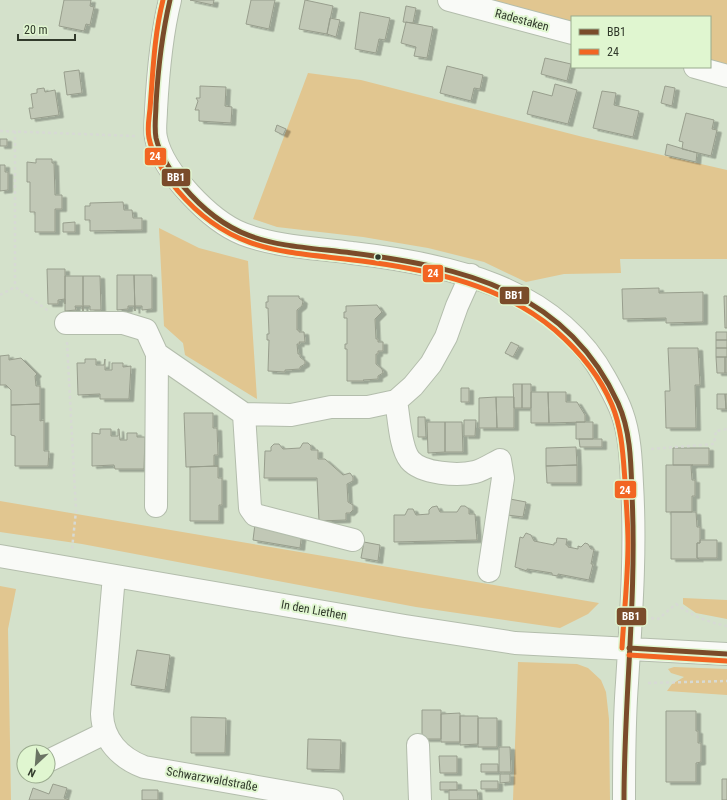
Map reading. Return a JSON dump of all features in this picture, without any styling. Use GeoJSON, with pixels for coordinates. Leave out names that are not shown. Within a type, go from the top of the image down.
{"type":"FeatureCollection","features":[{"type":"Feature","properties":{"kind":"street"},"geometry":{"type":"LineString","coordinates":[[170,0],[165,21],[158,85],[155,136],[163,155],[181,184],[212,216],[244,234],[281,244],[382,256],[426,264],[471,275],[506,290],[539,307],[556,320],[583,347],[604,376],[623,413],[630,450],[635,530],[627,684],[624,800]]}},
{"type":"Feature","properties":{"kind":"street","name":"Radestaken"},"geometry":{"type":"LineString","coordinates":[[449,0],[571,33]]}},
{"type":"Feature","properties":{"kind":"street"},"geometry":{"type":"LineString","coordinates":[[699,68],[727,76]]}},
{"type":"Feature","properties":{"kind":"street"},"geometry":{"type":"LineString","coordinates":[[157,354],[244,414],[291,415],[331,407],[368,407],[396,401],[413,386],[432,364],[446,337],[457,306],[471,275]]}},
{"type":"Feature","properties":{"kind":"street"},"geometry":{"type":"LineString","coordinates":[[66,323],[123,323],[146,330],[157,354],[156,506]]}},
{"type":"Feature","properties":{"kind":"street"},"geometry":{"type":"LineString","coordinates":[[396,401],[403,443],[410,460],[423,470],[441,473],[474,472],[500,460],[503,478],[489,571]]}},
{"type":"Feature","properties":{"kind":"street"},"geometry":{"type":"LineString","coordinates":[[244,414],[250,508],[255,515],[353,540]]}},
{"type":"Feature","properties":{"kind":"street","name":"In den Liethen"},"geometry":{"type":"LineString","coordinates":[[0,556],[405,626],[515,643],[727,654]]}},
{"type":"Feature","properties":{"kind":"street","name":"Schwarzwaldstraße"},"geometry":{"type":"LineString","coordinates":[[114,576],[102,714],[105,733],[115,748],[130,762],[144,767],[332,800]]}},
{"type":"Feature","properties":{"kind":"street"},"geometry":{"type":"LineString","coordinates":[[56,757],[105,733]]}},
{"type":"Feature","properties":{"kind":"street"},"geometry":{"type":"LineString","coordinates":[[418,745],[420,800]]}},
{"type":"Feature","properties":{"kind":"path"},"geometry":{"type":"LineString","coordinates":[[0,131],[155,136]]}},
{"type":"Feature","properties":{"kind":"path"},"geometry":{"type":"LineString","coordinates":[[15,131],[15,287]]}},
{"type":"Feature","properties":{"kind":"path"},"geometry":{"type":"LineString","coordinates":[[0,295],[15,287]]}},
{"type":"Feature","properties":{"kind":"path"},"geometry":{"type":"LineString","coordinates":[[15,287],[66,323],[76,511],[69,568]]}},
{"type":"Feature","properties":{"kind":"path"},"geometry":{"type":"LineString","coordinates":[[630,450],[714,444],[716,431],[727,430]]}},
{"type":"Feature","properties":{"kind":"path"},"geometry":{"type":"LineString","coordinates":[[631,616],[658,619],[676,604],[690,614],[706,622],[727,626]]}},
{"type":"Feature","properties":{"kind":"path"},"geometry":{"type":"LineString","coordinates":[[627,684],[727,681]]}},
{"type":"Feature","properties":{"kind":"shaded area"},"geometry":{"type":"Polygon","coordinates":[[[449,0],[727,0],[727,76],[711,68],[711,16],[571,16],[571,33],[449,0]]]}},
{"type":"Feature","properties":{"kind":"shaded area"},"geometry":{"type":"Polygon","coordinates":[[[308,73],[361,80],[583,137],[727,170],[727,259],[620,259],[621,273],[564,274],[526,282],[484,262],[428,248],[363,237],[277,227],[253,219],[308,73]]]}},
{"type":"Feature","properties":{"kind":"shaded area"},"geometry":{"type":"Polygon","coordinates":[[[159,228],[199,248],[248,261],[257,399],[185,355],[183,343],[164,326],[159,228]]]}},
{"type":"Feature","properties":{"kind":"shaded area"},"geometry":{"type":"Polygon","coordinates":[[[0,501],[599,603],[588,614],[560,628],[416,607],[82,544],[0,532],[0,501]]]}},
{"type":"Feature","properties":{"kind":"shaded area"},"geometry":{"type":"Polygon","coordinates":[[[0,586],[16,589],[8,629],[11,800],[0,800],[0,586]]]}},
{"type":"Feature","properties":{"kind":"shaded area"},"geometry":{"type":"Polygon","coordinates":[[[683,598],[727,600],[727,619],[696,613],[683,604],[683,598]]]}},
{"type":"Feature","properties":{"kind":"shaded area"},"geometry":{"type":"Polygon","coordinates":[[[518,662],[577,664],[588,668],[601,680],[606,692],[609,719],[610,800],[513,800],[518,662]]]}},
{"type":"Feature","properties":{"kind":"shaded area"},"geometry":{"type":"Polygon","coordinates":[[[674,667],[727,669],[727,695],[667,691],[672,684],[684,677],[671,673],[668,669],[674,667]]]}},
{"type":"Feature","properties":{"kind":"building"},"geometry":{"type":"Polygon","coordinates":[[[64,0],[91,0],[90,6],[94,7],[90,25],[86,24],[84,31],[59,26],[64,0]]]}},
{"type":"Feature","properties":{"kind":"building"},"geometry":{"type":"Polygon","coordinates":[[[190,0],[214,0],[213,5],[190,0]]]}},
{"type":"Feature","properties":{"kind":"building"},"geometry":{"type":"Polygon","coordinates":[[[251,0],[275,0],[269,29],[246,24],[251,0]]]}},
{"type":"Feature","properties":{"kind":"building"},"geometry":{"type":"Polygon","coordinates":[[[305,0],[333,6],[327,34],[299,29],[305,0]]]}},
{"type":"Feature","properties":{"kind":"building"},"geometry":{"type":"Polygon","coordinates":[[[406,6],[416,8],[413,23],[403,22],[406,6]]]}},
{"type":"Feature","properties":{"kind":"building"},"geometry":{"type":"Polygon","coordinates":[[[360,12],[390,18],[385,40],[379,39],[376,53],[355,49],[360,12]]]}},
{"type":"Feature","properties":{"kind":"building"},"geometry":{"type":"Polygon","coordinates":[[[330,18],[340,20],[336,37],[327,34],[330,18]]]}},
{"type":"Feature","properties":{"kind":"building"},"geometry":{"type":"Polygon","coordinates":[[[406,22],[433,27],[427,58],[414,56],[416,47],[401,43],[406,22]]]}},
{"type":"Feature","properties":{"kind":"building"},"geometry":{"type":"Polygon","coordinates":[[[545,58],[571,64],[567,81],[541,74],[545,58]]]}},
{"type":"Feature","properties":{"kind":"building"},"geometry":{"type":"Polygon","coordinates":[[[447,66],[483,75],[480,89],[474,88],[471,101],[440,93],[447,66]]]}},
{"type":"Feature","properties":{"kind":"building"},"geometry":{"type":"Polygon","coordinates":[[[79,70],[82,93],[67,95],[64,72],[79,70]]]}},
{"type":"Feature","properties":{"kind":"building"},"geometry":{"type":"Polygon","coordinates":[[[555,84],[577,90],[568,124],[527,114],[533,91],[552,96],[555,84]]]}},
{"type":"Feature","properties":{"kind":"building"},"geometry":{"type":"Polygon","coordinates":[[[200,86],[226,87],[225,106],[232,107],[231,123],[199,121],[199,110],[195,110],[198,101],[196,98],[200,98],[200,86]]]}},
{"type":"Feature","properties":{"kind":"building"},"geometry":{"type":"Polygon","coordinates":[[[665,86],[675,88],[672,106],[661,103],[665,86]]]}},
{"type":"Feature","properties":{"kind":"building"},"geometry":{"type":"Polygon","coordinates":[[[44,88],[45,92],[55,90],[59,115],[31,119],[29,108],[33,108],[31,94],[37,93],[37,89],[44,88]]]}},
{"type":"Feature","properties":{"kind":"building"},"geometry":{"type":"Polygon","coordinates":[[[602,91],[616,93],[614,105],[639,111],[633,137],[593,128],[602,91]]]}},
{"type":"Feature","properties":{"kind":"building"},"geometry":{"type":"Polygon","coordinates":[[[686,113],[714,120],[712,129],[717,130],[711,156],[682,149],[683,142],[679,141],[686,113]]]}},
{"type":"Feature","properties":{"kind":"building"},"geometry":{"type":"Polygon","coordinates":[[[277,125],[286,129],[283,135],[275,131],[277,125]]]}},
{"type":"Feature","properties":{"kind":"building"},"geometry":{"type":"Polygon","coordinates":[[[0,139],[7,139],[7,146],[0,146],[0,139]]]}},
{"type":"Feature","properties":{"kind":"building"},"geometry":{"type":"Polygon","coordinates":[[[667,144],[697,153],[696,162],[665,155],[667,144]]]}},
{"type":"Feature","properties":{"kind":"building"},"geometry":{"type":"Polygon","coordinates":[[[36,159],[52,159],[52,163],[54,163],[55,195],[62,195],[62,209],[55,209],[55,232],[35,232],[35,212],[30,212],[30,182],[27,182],[27,162],[36,163],[36,159]]]}},
{"type":"Feature","properties":{"kind":"building"},"geometry":{"type":"Polygon","coordinates":[[[0,165],[5,165],[5,172],[8,172],[8,190],[0,191],[0,165]]]}},
{"type":"Feature","properties":{"kind":"building"},"geometry":{"type":"Polygon","coordinates":[[[123,202],[124,210],[132,210],[133,218],[142,218],[142,230],[90,231],[90,220],[85,220],[85,206],[90,206],[90,203],[123,202]]]}},
{"type":"Feature","properties":{"kind":"building"},"geometry":{"type":"Polygon","coordinates":[[[75,222],[75,232],[63,232],[63,223],[75,222]]]}},
{"type":"Feature","properties":{"kind":"building"},"geometry":{"type":"Polygon","coordinates":[[[47,269],[65,269],[65,299],[58,300],[58,304],[48,304],[47,269]]]}},
{"type":"Feature","properties":{"kind":"building"},"geometry":{"type":"Polygon","coordinates":[[[117,275],[134,275],[135,311],[134,306],[128,306],[128,309],[117,310],[117,275]]]}},
{"type":"Feature","properties":{"kind":"building"},"geometry":{"type":"Polygon","coordinates":[[[134,275],[152,275],[152,309],[142,310],[142,306],[135,306],[135,311],[134,275]]]}},
{"type":"Feature","properties":{"kind":"building"},"geometry":{"type":"Polygon","coordinates":[[[65,276],[83,276],[83,311],[82,306],[75,306],[76,310],[65,311],[65,276]]]}},
{"type":"Feature","properties":{"kind":"building"},"geometry":{"type":"Polygon","coordinates":[[[83,276],[100,276],[101,310],[90,310],[90,306],[83,306],[83,276]]]}},
{"type":"Feature","properties":{"kind":"building"},"geometry":{"type":"Polygon","coordinates":[[[659,288],[659,293],[703,292],[703,322],[666,323],[666,318],[623,319],[622,289],[659,288]]]}},
{"type":"Feature","properties":{"kind":"building"},"geometry":{"type":"Polygon","coordinates":[[[268,296],[299,296],[299,298],[303,301],[302,306],[297,310],[297,330],[299,330],[299,332],[304,332],[305,342],[299,342],[300,344],[297,344],[298,354],[300,354],[300,357],[305,361],[305,364],[300,367],[300,369],[285,370],[285,372],[268,371],[269,340],[267,340],[267,334],[269,334],[268,308],[266,308],[266,302],[268,302],[268,296]]]}},
{"type":"Feature","properties":{"kind":"building"},"geometry":{"type":"Polygon","coordinates":[[[724,296],[727,296],[727,328],[725,328],[724,296]]]}},
{"type":"Feature","properties":{"kind":"building"},"geometry":{"type":"Polygon","coordinates":[[[377,305],[382,312],[375,319],[376,339],[378,339],[378,342],[383,342],[383,351],[378,351],[378,354],[376,354],[376,364],[382,369],[383,373],[378,376],[378,379],[347,381],[347,349],[345,349],[345,344],[347,344],[347,318],[344,318],[346,306],[377,305]]]}},
{"type":"Feature","properties":{"kind":"building"},"geometry":{"type":"Polygon","coordinates":[[[716,332],[727,332],[727,340],[716,340],[716,332]]]}},
{"type":"Feature","properties":{"kind":"building"},"geometry":{"type":"Polygon","coordinates":[[[716,340],[727,340],[727,348],[716,348],[716,340]]]}},
{"type":"Feature","properties":{"kind":"building"},"geometry":{"type":"Polygon","coordinates":[[[511,342],[519,346],[513,357],[505,353],[511,342]]]}},
{"type":"Feature","properties":{"kind":"building"},"geometry":{"type":"Polygon","coordinates":[[[668,348],[698,348],[700,385],[695,385],[696,428],[666,428],[665,391],[670,391],[668,348]]]}},
{"type":"Feature","properties":{"kind":"building"},"geometry":{"type":"Polygon","coordinates":[[[716,348],[727,348],[727,357],[716,357],[716,348]]]}},
{"type":"Feature","properties":{"kind":"building"},"geometry":{"type":"Polygon","coordinates":[[[9,355],[9,360],[21,358],[37,374],[35,376],[36,386],[40,386],[40,404],[11,405],[11,390],[6,385],[0,385],[0,356],[9,355]]]}},
{"type":"Feature","properties":{"kind":"building"},"geometry":{"type":"Polygon","coordinates":[[[716,357],[725,357],[725,373],[717,373],[716,357]]]}},
{"type":"Feature","properties":{"kind":"building"},"geometry":{"type":"Polygon","coordinates":[[[725,357],[727,357],[727,373],[725,373],[725,357]]]}},
{"type":"Feature","properties":{"kind":"building"},"geometry":{"type":"Polygon","coordinates":[[[85,359],[96,359],[96,365],[104,365],[105,359],[105,370],[112,370],[112,363],[123,363],[123,367],[131,366],[129,399],[100,399],[100,394],[78,395],[77,363],[85,363],[85,359]]]}},
{"type":"Feature","properties":{"kind":"building"},"geometry":{"type":"Polygon","coordinates":[[[513,384],[522,384],[522,408],[514,408],[513,384]]]}},
{"type":"Feature","properties":{"kind":"building"},"geometry":{"type":"Polygon","coordinates":[[[522,384],[531,384],[531,408],[522,408],[522,384]]]}},
{"type":"Feature","properties":{"kind":"building"},"geometry":{"type":"Polygon","coordinates":[[[461,388],[469,388],[469,402],[461,402],[461,388]]]}},
{"type":"Feature","properties":{"kind":"building"},"geometry":{"type":"Polygon","coordinates":[[[531,392],[548,392],[549,423],[531,423],[531,392]]]}},
{"type":"Feature","properties":{"kind":"building"},"geometry":{"type":"Polygon","coordinates":[[[548,392],[566,392],[566,402],[577,402],[585,415],[585,422],[549,423],[548,392]]]}},
{"type":"Feature","properties":{"kind":"building"},"geometry":{"type":"Polygon","coordinates":[[[717,394],[725,394],[726,409],[717,409],[717,394]]]}},
{"type":"Feature","properties":{"kind":"building"},"geometry":{"type":"Polygon","coordinates":[[[725,394],[727,394],[727,409],[726,409],[725,394]]]}},
{"type":"Feature","properties":{"kind":"building"},"geometry":{"type":"Polygon","coordinates":[[[496,397],[514,397],[514,428],[497,428],[496,397]]]}},
{"type":"Feature","properties":{"kind":"building"},"geometry":{"type":"Polygon","coordinates":[[[496,397],[497,428],[479,428],[479,398],[496,397]]]}},
{"type":"Feature","properties":{"kind":"building"},"geometry":{"type":"Polygon","coordinates":[[[40,404],[40,421],[44,420],[44,451],[49,451],[48,466],[15,466],[15,436],[11,435],[11,405],[40,404]]]}},
{"type":"Feature","properties":{"kind":"building"},"geometry":{"type":"Polygon","coordinates":[[[184,413],[213,413],[213,428],[217,428],[218,455],[214,455],[214,466],[218,466],[186,467],[184,413]]]}},
{"type":"Feature","properties":{"kind":"building"},"geometry":{"type":"Polygon","coordinates":[[[418,417],[425,417],[426,437],[418,437],[418,417]]]}},
{"type":"Feature","properties":{"kind":"building"},"geometry":{"type":"Polygon","coordinates":[[[464,420],[476,420],[475,436],[464,436],[464,420]]]}},
{"type":"Feature","properties":{"kind":"building"},"geometry":{"type":"Polygon","coordinates":[[[427,422],[445,422],[445,452],[428,453],[427,422]]]}},
{"type":"Feature","properties":{"kind":"building"},"geometry":{"type":"Polygon","coordinates":[[[445,422],[462,422],[463,452],[445,452],[445,422]]]}},
{"type":"Feature","properties":{"kind":"building"},"geometry":{"type":"Polygon","coordinates":[[[576,422],[593,422],[593,439],[576,439],[576,422]]]}},
{"type":"Feature","properties":{"kind":"building"},"geometry":{"type":"Polygon","coordinates":[[[100,429],[111,429],[111,436],[118,436],[119,429],[120,440],[127,440],[127,433],[137,433],[137,437],[145,437],[144,469],[115,469],[114,465],[92,466],[92,433],[100,434],[100,429]]]}},
{"type":"Feature","properties":{"kind":"building"},"geometry":{"type":"Polygon","coordinates":[[[579,439],[602,439],[602,447],[580,447],[579,439]]]}},
{"type":"Feature","properties":{"kind":"building"},"geometry":{"type":"Polygon","coordinates":[[[303,443],[308,443],[311,446],[311,450],[318,450],[318,459],[325,459],[343,475],[350,473],[353,477],[353,481],[347,484],[348,502],[353,505],[353,510],[350,513],[346,513],[346,520],[319,521],[317,478],[264,478],[265,451],[271,451],[271,447],[274,444],[279,444],[283,449],[300,448],[303,443]]]}},
{"type":"Feature","properties":{"kind":"building"},"geometry":{"type":"Polygon","coordinates":[[[576,447],[577,465],[546,466],[546,448],[576,447]]]}},
{"type":"Feature","properties":{"kind":"building"},"geometry":{"type":"Polygon","coordinates":[[[673,448],[709,448],[709,465],[673,465],[673,448]]]}},
{"type":"Feature","properties":{"kind":"building"},"geometry":{"type":"Polygon","coordinates":[[[577,465],[577,483],[547,483],[546,466],[577,465]]]}},
{"type":"Feature","properties":{"kind":"building"},"geometry":{"type":"Polygon","coordinates":[[[666,465],[693,465],[691,466],[692,480],[695,480],[695,496],[692,496],[692,512],[666,512],[666,465]]]}},
{"type":"Feature","properties":{"kind":"building"},"geometry":{"type":"Polygon","coordinates":[[[218,466],[218,478],[222,478],[222,505],[219,505],[219,521],[190,521],[190,467],[218,466]]]}},
{"type":"Feature","properties":{"kind":"building"},"geometry":{"type":"Polygon","coordinates":[[[510,499],[526,502],[523,517],[507,515],[510,499]]]}},
{"type":"Feature","properties":{"kind":"building"},"geometry":{"type":"Polygon","coordinates":[[[437,506],[440,512],[457,512],[461,506],[465,506],[469,509],[469,514],[475,514],[477,540],[394,542],[394,515],[405,515],[408,509],[413,509],[416,515],[429,514],[429,510],[432,507],[437,506]]]}},
{"type":"Feature","properties":{"kind":"building"},"geometry":{"type":"Polygon","coordinates":[[[671,512],[696,512],[697,527],[700,527],[700,543],[697,543],[697,558],[699,559],[671,559],[671,512]]]}},
{"type":"Feature","properties":{"kind":"building"},"geometry":{"type":"Polygon","coordinates":[[[255,524],[302,532],[300,548],[253,540],[255,524]]]}},
{"type":"Feature","properties":{"kind":"building"},"geometry":{"type":"Polygon","coordinates":[[[526,533],[531,535],[534,541],[554,545],[557,538],[567,539],[566,545],[568,545],[568,547],[578,549],[578,546],[581,547],[585,543],[588,544],[591,549],[594,549],[591,564],[593,564],[589,580],[558,574],[558,576],[552,575],[552,573],[527,569],[527,571],[515,567],[520,537],[523,538],[526,533]]]}},
{"type":"Feature","properties":{"kind":"building"},"geometry":{"type":"Polygon","coordinates":[[[700,540],[717,540],[717,558],[697,558],[697,543],[700,543],[700,540]]]}},
{"type":"Feature","properties":{"kind":"building"},"geometry":{"type":"Polygon","coordinates":[[[364,542],[380,545],[378,561],[361,558],[364,542]]]}},
{"type":"Feature","properties":{"kind":"building"},"geometry":{"type":"Polygon","coordinates":[[[137,650],[170,655],[165,690],[131,685],[137,650]]]}},
{"type":"Feature","properties":{"kind":"building"},"geometry":{"type":"Polygon","coordinates":[[[422,710],[441,710],[441,739],[422,739],[422,710]]]}},
{"type":"Feature","properties":{"kind":"building"},"geometry":{"type":"Polygon","coordinates":[[[666,711],[696,711],[696,731],[698,731],[698,743],[701,743],[701,762],[696,763],[696,782],[666,782],[666,711]]]}},
{"type":"Feature","properties":{"kind":"building"},"geometry":{"type":"Polygon","coordinates":[[[460,713],[460,742],[441,742],[441,714],[460,713]]]}},
{"type":"Feature","properties":{"kind":"building"},"geometry":{"type":"Polygon","coordinates":[[[460,716],[478,716],[478,744],[460,745],[460,716]]]}},
{"type":"Feature","properties":{"kind":"building"},"geometry":{"type":"Polygon","coordinates":[[[191,717],[226,718],[225,753],[191,753],[191,717]]]}},
{"type":"Feature","properties":{"kind":"building"},"geometry":{"type":"Polygon","coordinates":[[[478,718],[497,718],[497,747],[478,747],[478,718]]]}},
{"type":"Feature","properties":{"kind":"building"},"geometry":{"type":"Polygon","coordinates":[[[308,739],[341,740],[340,770],[307,769],[308,739]]]}},
{"type":"Feature","properties":{"kind":"building"},"geometry":{"type":"Polygon","coordinates":[[[499,747],[510,747],[511,772],[499,772],[499,747]]]}},
{"type":"Feature","properties":{"kind":"building"},"geometry":{"type":"Polygon","coordinates":[[[439,756],[457,756],[457,773],[440,773],[439,756]]]}},
{"type":"Feature","properties":{"kind":"building"},"geometry":{"type":"Polygon","coordinates":[[[481,764],[498,764],[498,772],[481,772],[481,764]]]}},
{"type":"Feature","properties":{"kind":"building"},"geometry":{"type":"Polygon","coordinates":[[[500,774],[510,774],[510,782],[500,783],[500,774]]]}},
{"type":"Feature","properties":{"kind":"building"},"geometry":{"type":"Polygon","coordinates":[[[722,779],[727,779],[727,800],[722,800],[722,779]]]}},
{"type":"Feature","properties":{"kind":"building"},"geometry":{"type":"Polygon","coordinates":[[[481,781],[498,781],[498,789],[481,789],[481,781]]]}},
{"type":"Feature","properties":{"kind":"building"},"geometry":{"type":"Polygon","coordinates":[[[440,782],[457,782],[457,790],[440,790],[440,782]]]}},
{"type":"Feature","properties":{"kind":"building"},"geometry":{"type":"Polygon","coordinates":[[[53,784],[67,788],[64,798],[69,800],[29,800],[33,788],[49,794],[53,784]]]}},
{"type":"Feature","properties":{"kind":"building"},"geometry":{"type":"Polygon","coordinates":[[[142,790],[158,790],[158,800],[142,800],[142,790]]]}},
{"type":"Feature","properties":{"kind":"building"},"geometry":{"type":"Polygon","coordinates":[[[449,790],[477,790],[478,800],[449,800],[449,790]]]}},
{"type":"Feature","properties":{"kind":"transit line","name":"24"},"geometry":{"type":"LineString","coordinates":[[163,0],[154,54],[148,124],[149,138],[157,160],[165,173],[178,191],[199,213],[220,228],[242,240],[265,247],[314,256],[369,262],[419,270],[467,283],[491,292],[513,302],[535,315],[555,330],[588,364],[607,394],[612,405],[618,423],[623,452],[628,543],[627,582],[622,648]]}},
{"type":"Feature","properties":{"kind":"transit line","name":"BB1"},"geometry":{"type":"LineString","coordinates":[[170,0],[159,65],[155,121],[156,138],[160,151],[174,175],[202,206],[221,221],[240,232],[259,239],[280,244],[393,259],[433,267],[471,277],[508,291],[541,310],[571,334],[596,365],[618,403],[626,425],[631,460],[633,533],[632,609],[624,800]]}},
{"type":"Feature","properties":{"kind":"transit line","name":"BB1"},"geometry":{"type":"LineString","coordinates":[[629,648],[727,654]]}},
{"type":"Feature","properties":{"kind":"transit line","name":"24"},"geometry":{"type":"LineString","coordinates":[[629,655],[727,661]]}}]}
